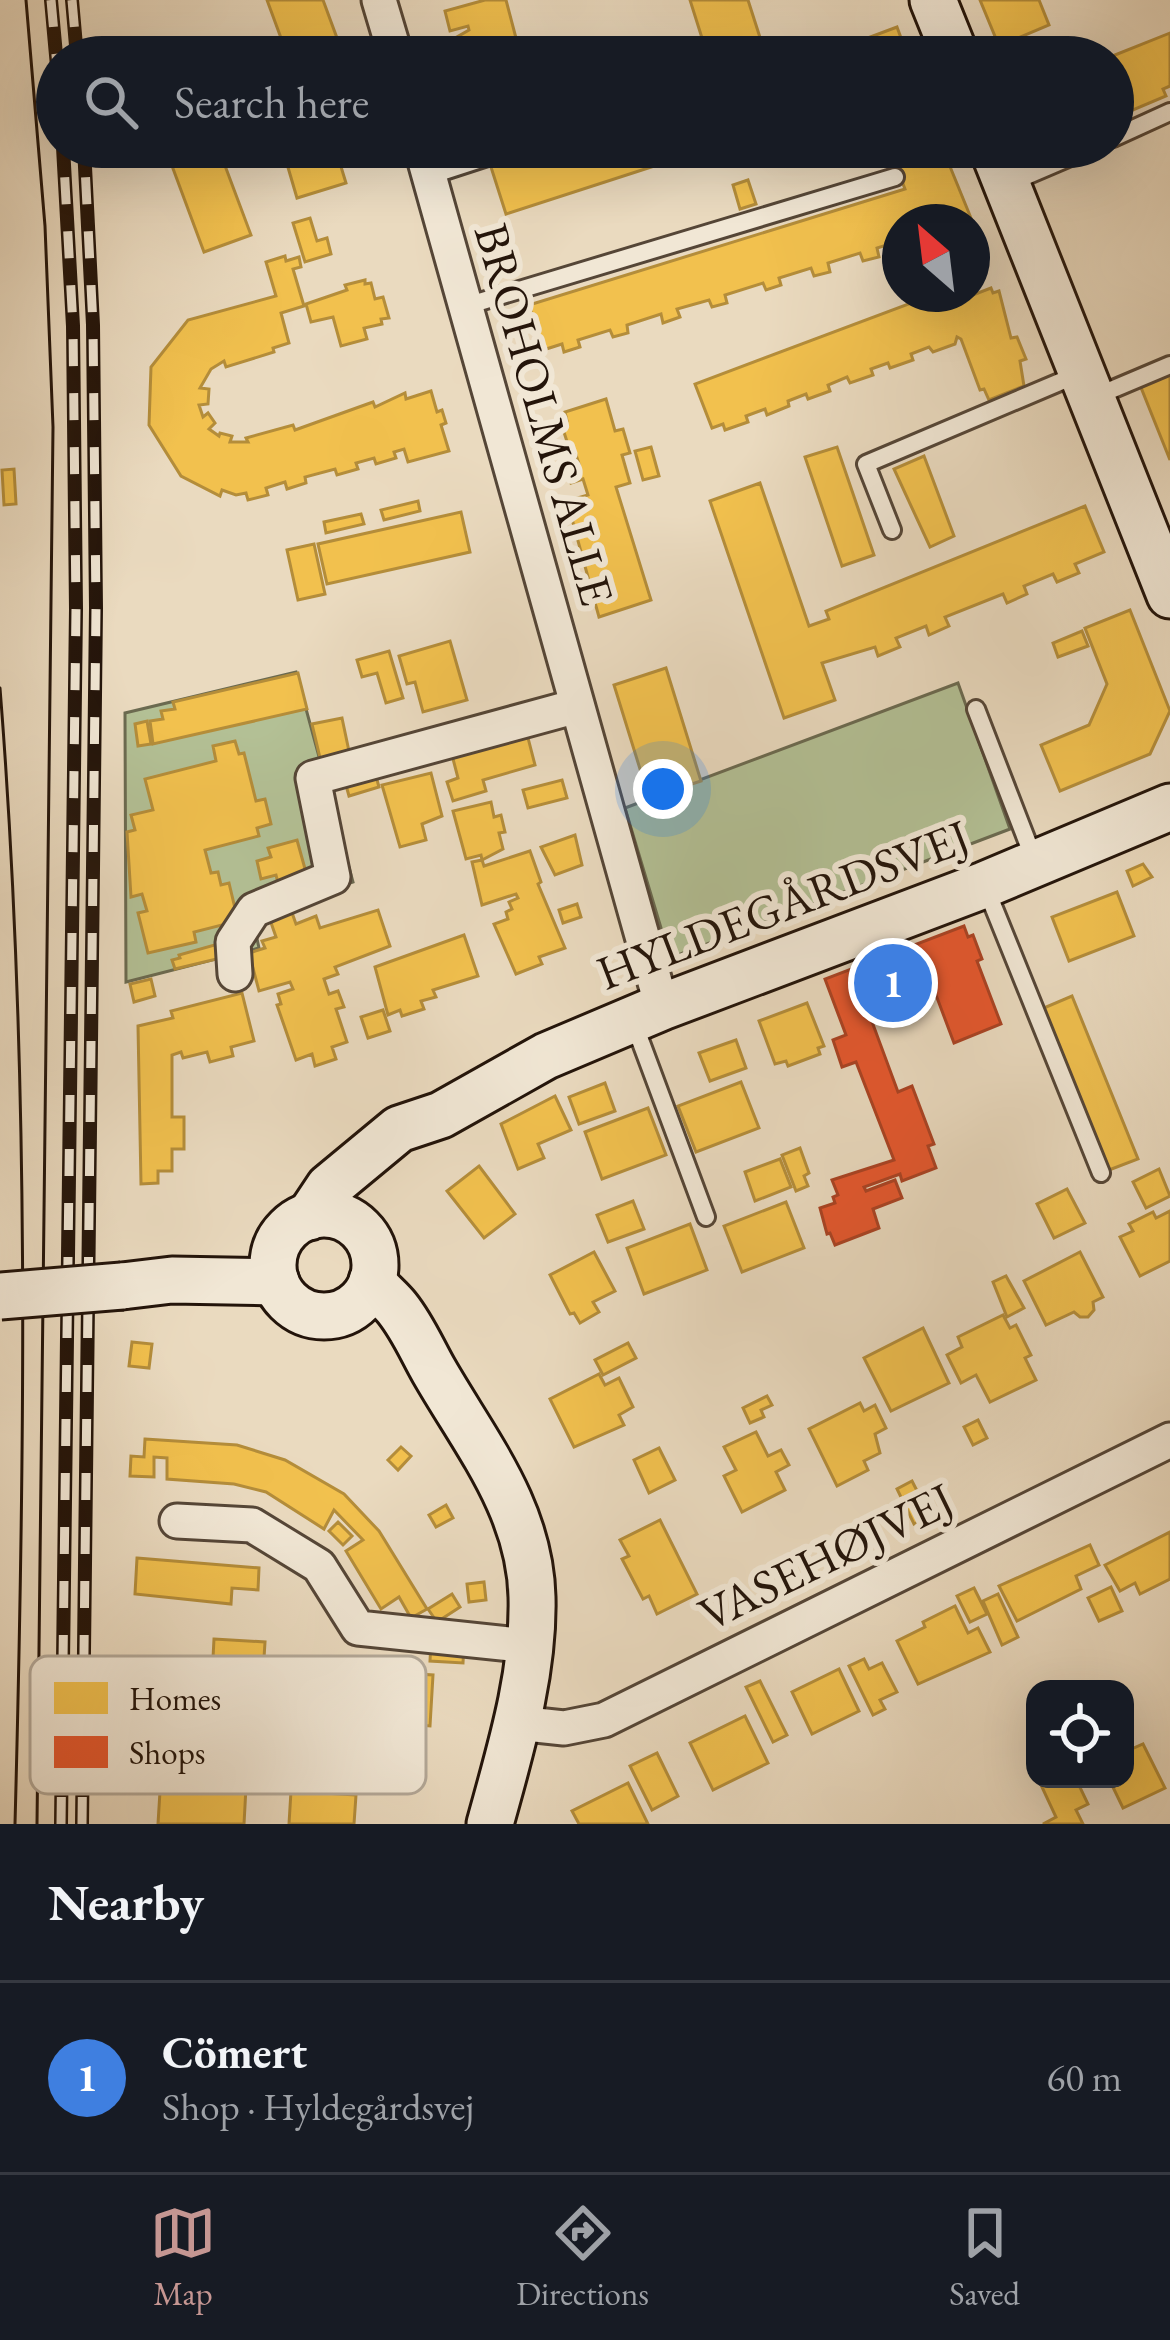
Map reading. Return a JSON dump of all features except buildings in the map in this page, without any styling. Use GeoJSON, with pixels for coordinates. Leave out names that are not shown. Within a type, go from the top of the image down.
{"type":"FeatureCollection","features":[{"type":"Feature","properties":{"kind":"street"},"geometry":{"type":"LineString","coordinates":[[379,0],[390,36]]}},
{"type":"Feature","properties":{"kind":"street"},"geometry":{"type":"LineString","coordinates":[[933,0],[948,36]]}},
{"type":"Feature","properties":{"kind":"street","name":"BROHOLMS ALLE"},"geometry":{"type":"LineString","coordinates":[[427,168],[577,706],[647,1013]]}},
{"type":"Feature","properties":{"kind":"street"},"geometry":{"type":"LineString","coordinates":[[1000,168],[1170,595]]}},
{"type":"Feature","properties":{"kind":"street"},"geometry":{"type":"LineString","coordinates":[[235,974],[233,942],[254,910],[333,877],[313,778],[577,706]]}},
{"type":"Feature","properties":{"kind":"street","name":"HYLDEGÅRDSVEJ"},"geometry":{"type":"LineString","coordinates":[[287,1248],[329,1186],[399,1129],[441,1115],[546,1056],[647,1013],[984,885],[1170,807]]}},
{"type":"Feature","properties":{"kind":"street","name":"HYLDEGÅRDSVEJ"},"geometry":{"type":"LineString","coordinates":[[357,1227],[385,1175],[441,1115]]}},
{"type":"Feature","properties":{"kind":"street"},"geometry":{"type":"LineString","coordinates":[[0,1296],[172,1280],[287,1248],[332,1215],[357,1227],[373,1252],[360,1295],[325,1316],[302,1311],[285,1297],[287,1248]]}},
{"type":"Feature","properties":{"kind":"street"},"geometry":{"type":"LineString","coordinates":[[360,1295],[415,1334],[503,1483],[524,1540],[532,1596],[529,1646],[517,1723],[490,1824]]}},
{"type":"Feature","properties":{"kind":"street","name":"VASEHØJVEJ"},"geometry":{"type":"LineString","coordinates":[[517,1723],[564,1728],[604,1720],[1170,1440]]}},
{"type":"Feature","properties":{"kind":"street"},"geometry":{"type":"LineString","coordinates":[[177,1521],[252,1525],[319,1566],[358,1628],[529,1646]]}},
{"type":"Feature","properties":{"kind":"lane"},"geometry":{"type":"LineString","coordinates":[[1134,128],[1170,112]]}},
{"type":"Feature","properties":{"kind":"lane"},"geometry":{"type":"LineString","coordinates":[[466,307],[895,177]]}},
{"type":"Feature","properties":{"kind":"lane"},"geometry":{"type":"LineString","coordinates":[[892,530],[866,464],[1087,385],[1170,364]]}},
{"type":"Feature","properties":{"kind":"lane"},"geometry":{"type":"LineString","coordinates":[[976,709],[1036,863]]}},
{"type":"Feature","properties":{"kind":"lane"},"geometry":{"type":"LineString","coordinates":[[984,885],[1101,1173]]}},
{"type":"Feature","properties":{"kind":"lane"},"geometry":{"type":"LineString","coordinates":[[647,1013],[706,1217]]}},
{"type":"Feature","properties":{"kind":"green space"},"geometry":{"type":"Polygon","coordinates":[[[296,672],[353,882],[252,916],[259,948],[126,982],[125,713],[296,672]]]}},
{"type":"Feature","properties":{"kind":"green space"},"geometry":{"type":"Polygon","coordinates":[[[958,683],[1010,829],[670,958],[625,808],[958,683]]]}},
{"type":"Feature","properties":{"kind":"tram line"},"geometry":{"type":"LineString","coordinates":[[26,0],[36,119]]}},
{"type":"Feature","properties":{"kind":"tram line"},"geometry":{"type":"LineString","coordinates":[[39,1656],[53,427],[40,168]]}},
{"type":"Feature","properties":{"kind":"tram line"},"geometry":{"type":"LineString","coordinates":[[0,688],[21,1114],[15,1824]]}},
{"type":"Feature","properties":{"kind":"tram line"},"geometry":{"type":"LineString","coordinates":[[37,1794],[37,1824]]}},
{"type":"Feature","properties":{"kind":"railway"},"geometry":{"type":"LineString","coordinates":[[51,0],[54,36]]}},
{"type":"Feature","properties":{"kind":"railway"},"geometry":{"type":"LineString","coordinates":[[72,0],[75,36]]}},
{"type":"Feature","properties":{"kind":"railway"},"geometry":{"type":"LineString","coordinates":[[63,1656],[76,609],[73,326],[64,168]]}},
{"type":"Feature","properties":{"kind":"railway"},"geometry":{"type":"LineString","coordinates":[[84,1656],[96,608],[93,325],[85,168]]}},
{"type":"Feature","properties":{"kind":"railway"},"geometry":{"type":"LineString","coordinates":[[61,1794],[61,1824]]}},
{"type":"Feature","properties":{"kind":"railway"},"geometry":{"type":"LineString","coordinates":[[82,1794],[82,1824]]}},
{"type":"Feature","properties":{"kind":"place","name":"Cömert"},"geometry":{"type":"Point","coordinates":[893,983]}}]}
